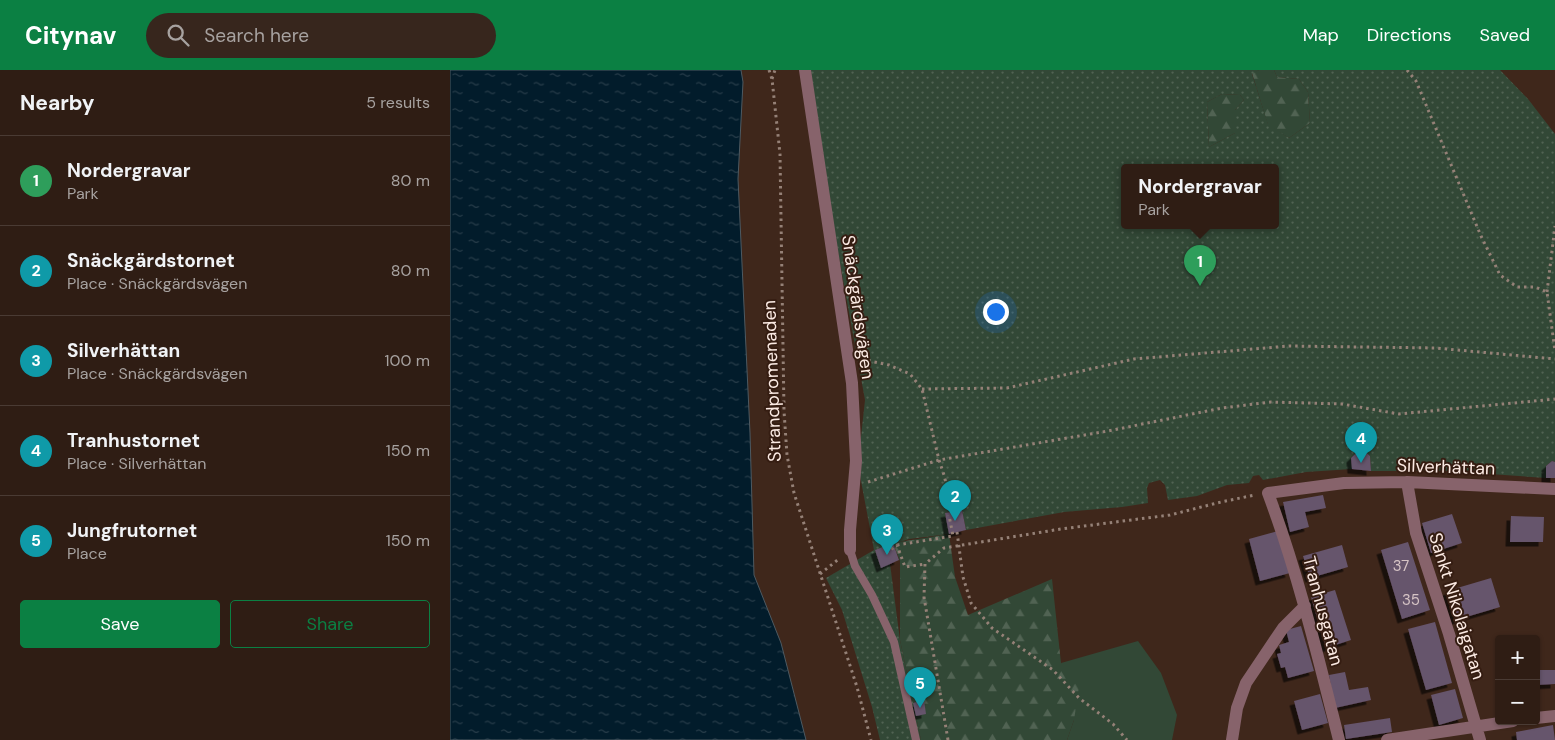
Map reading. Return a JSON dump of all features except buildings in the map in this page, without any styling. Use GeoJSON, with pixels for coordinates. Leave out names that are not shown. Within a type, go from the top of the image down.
{"type":"FeatureCollection","features":[{"type":"Feature","properties":{"kind":"street","name":"Snäckgärdsvägen"},"geometry":{"type":"LineString","coordinates":[[805,70],[852,383],[856,461],[850,550]]}},
{"type":"Feature","properties":{"kind":"street","name":"Silverhättan"},"geometry":{"type":"LineString","coordinates":[[1268,492],[1344,483],[1406,482],[1555,489]]}},
{"type":"Feature","properties":{"kind":"street","name":"Sankt Nikolaigatan"},"geometry":{"type":"LineString","coordinates":[[1406,482],[1416,533],[1449,634],[1480,740]]}},
{"type":"Feature","properties":{"kind":"street","name":"Tranhusgatan"},"geometry":{"type":"LineString","coordinates":[[1268,492],[1285,539],[1305,606],[1339,740]]}},
{"type":"Feature","properties":{"kind":"street"},"geometry":{"type":"LineString","coordinates":[[1232,740],[1237,708],[1246,683],[1284,628],[1305,606]]}},
{"type":"Feature","properties":{"kind":"street"},"geometry":{"type":"LineString","coordinates":[[1540,718],[1555,716]]}},
{"type":"Feature","properties":{"kind":"street"},"geometry":{"type":"LineString","coordinates":[[1387,740],[1495,723]]}},
{"type":"Feature","properties":{"kind":"lane"},"geometry":{"type":"LineString","coordinates":[[850,550],[855,566],[872,595],[894,642],[916,740]]}},
{"type":"Feature","properties":{"kind":"path","name":"Strandpromenaden"},"geometry":{"type":"LineString","coordinates":[[769,70],[772,79],[780,154],[784,411],[787,455],[794,493],[819,575],[857,687],[871,740]]}},
{"type":"Feature","properties":{"kind":"path"},"geometry":{"type":"LineString","coordinates":[[772,79],[775,70]]}},
{"type":"Feature","properties":{"kind":"path"},"geometry":{"type":"LineString","coordinates":[[1407,70],[1416,81],[1481,236],[1500,275],[1517,287],[1535,287],[1547,292]]}},
{"type":"Feature","properties":{"kind":"path"},"geometry":{"type":"LineString","coordinates":[[1555,226],[1547,292],[1555,351]]}},
{"type":"Feature","properties":{"kind":"path"},"geometry":{"type":"LineString","coordinates":[[846,336],[870,361],[889,365],[910,374],[922,389],[953,512]]}},
{"type":"Feature","properties":{"kind":"path"},"geometry":{"type":"LineString","coordinates":[[922,389],[1007,388],[1134,358],[1289,346],[1436,348],[1555,358]]}},
{"type":"Feature","properties":{"kind":"path"},"geometry":{"type":"LineString","coordinates":[[854,486],[939,460],[1108,431],[1222,408],[1271,402],[1342,404],[1399,414],[1555,399]]}},
{"type":"Feature","properties":{"kind":"path"},"geometry":{"type":"LineString","coordinates":[[897,545],[905,567],[925,564],[944,548],[1061,529],[1170,515],[1268,492]]}},
{"type":"Feature","properties":{"kind":"path"},"geometry":{"type":"LineString","coordinates":[[886,553],[897,545],[953,536],[949,514]]}},
{"type":"Feature","properties":{"kind":"path"},"geometry":{"type":"LineString","coordinates":[[957,532],[963,578],[971,603],[992,628],[1053,670],[1079,698],[1113,724],[1128,740]]}},
{"type":"Feature","properties":{"kind":"path"},"geometry":{"type":"LineString","coordinates":[[819,575],[850,550]]}},
{"type":"Feature","properties":{"kind":"path"},"geometry":{"type":"LineString","coordinates":[[925,564],[924,597],[948,740]]}},
{"type":"Feature","properties":{"kind":"green space"},"geometry":{"type":"Polygon","coordinates":[[[809,70],[1259,70],[1252,74],[1268,124],[1289,138],[1310,123],[1308,92],[1299,79],[1277,77],[1274,70],[1500,70],[1528,99],[1555,134],[1555,462],[1552,461],[1546,466],[1546,478],[1447,471],[1371,471],[1370,456],[1364,450],[1358,451],[1351,458],[1352,469],[1306,472],[1263,480],[1259,475],[1253,476],[1249,483],[1227,485],[1197,496],[1168,500],[1165,485],[1160,480],[1149,483],[1147,488],[1148,503],[1122,507],[1064,512],[966,530],[962,510],[945,513],[949,534],[909,539],[875,550],[881,567],[890,564],[900,640],[921,740],[880,740],[872,707],[842,610],[826,578],[874,550],[858,465],[865,400],[836,241],[809,70]],[[1222,94],[1207,102],[1209,147],[1235,133],[1235,110],[1244,100],[1240,95],[1222,94]]]}},
{"type":"Feature","properties":{"kind":"green space"},"geometry":{"type":"Polygon","coordinates":[[[1259,70],[1274,70],[1277,77],[1299,79],[1308,92],[1310,123],[1289,138],[1268,125],[1252,73],[1259,70]]]}},
{"type":"Feature","properties":{"kind":"green space"},"geometry":{"type":"Polygon","coordinates":[[[1222,94],[1240,95],[1244,100],[1235,110],[1235,133],[1209,147],[1207,102],[1222,94]]]}},
{"type":"Feature","properties":{"kind":"green space"},"geometry":{"type":"Polygon","coordinates":[[[949,534],[955,577],[968,615],[1052,579],[1061,663],[1079,687],[1074,720],[1067,740],[921,740],[900,640],[900,561],[893,543],[949,534]]]}},
{"type":"Feature","properties":{"kind":"green space"},"geometry":{"type":"Polygon","coordinates":[[[1138,641],[1161,673],[1177,715],[1172,740],[1067,740],[1074,720],[1061,663],[1138,641]]]}},
{"type":"Feature","properties":{"kind":"water"},"geometry":{"type":"Polygon","coordinates":[[[450,70],[741,70],[743,82],[738,179],[750,433],[754,575],[781,643],[806,740],[450,740],[450,70]]]}},
{"type":"Feature","properties":{"kind":"place","name":"Nordergravar"},"geometry":{"type":"Point","coordinates":[1200,286]}},
{"type":"Feature","properties":{"kind":"place","name":"Tranhustornet"},"geometry":{"type":"Point","coordinates":[1361,463]}},
{"type":"Feature","properties":{"kind":"place","name":"Snäckgärdstornet"},"geometry":{"type":"Point","coordinates":[955,521]}},
{"type":"Feature","properties":{"kind":"place","name":"Silverhättan"},"geometry":{"type":"Point","coordinates":[887,555]}},
{"type":"Feature","properties":{"kind":"place","name":"Jungfrutornet"},"geometry":{"type":"Point","coordinates":[920,708]}}]}
